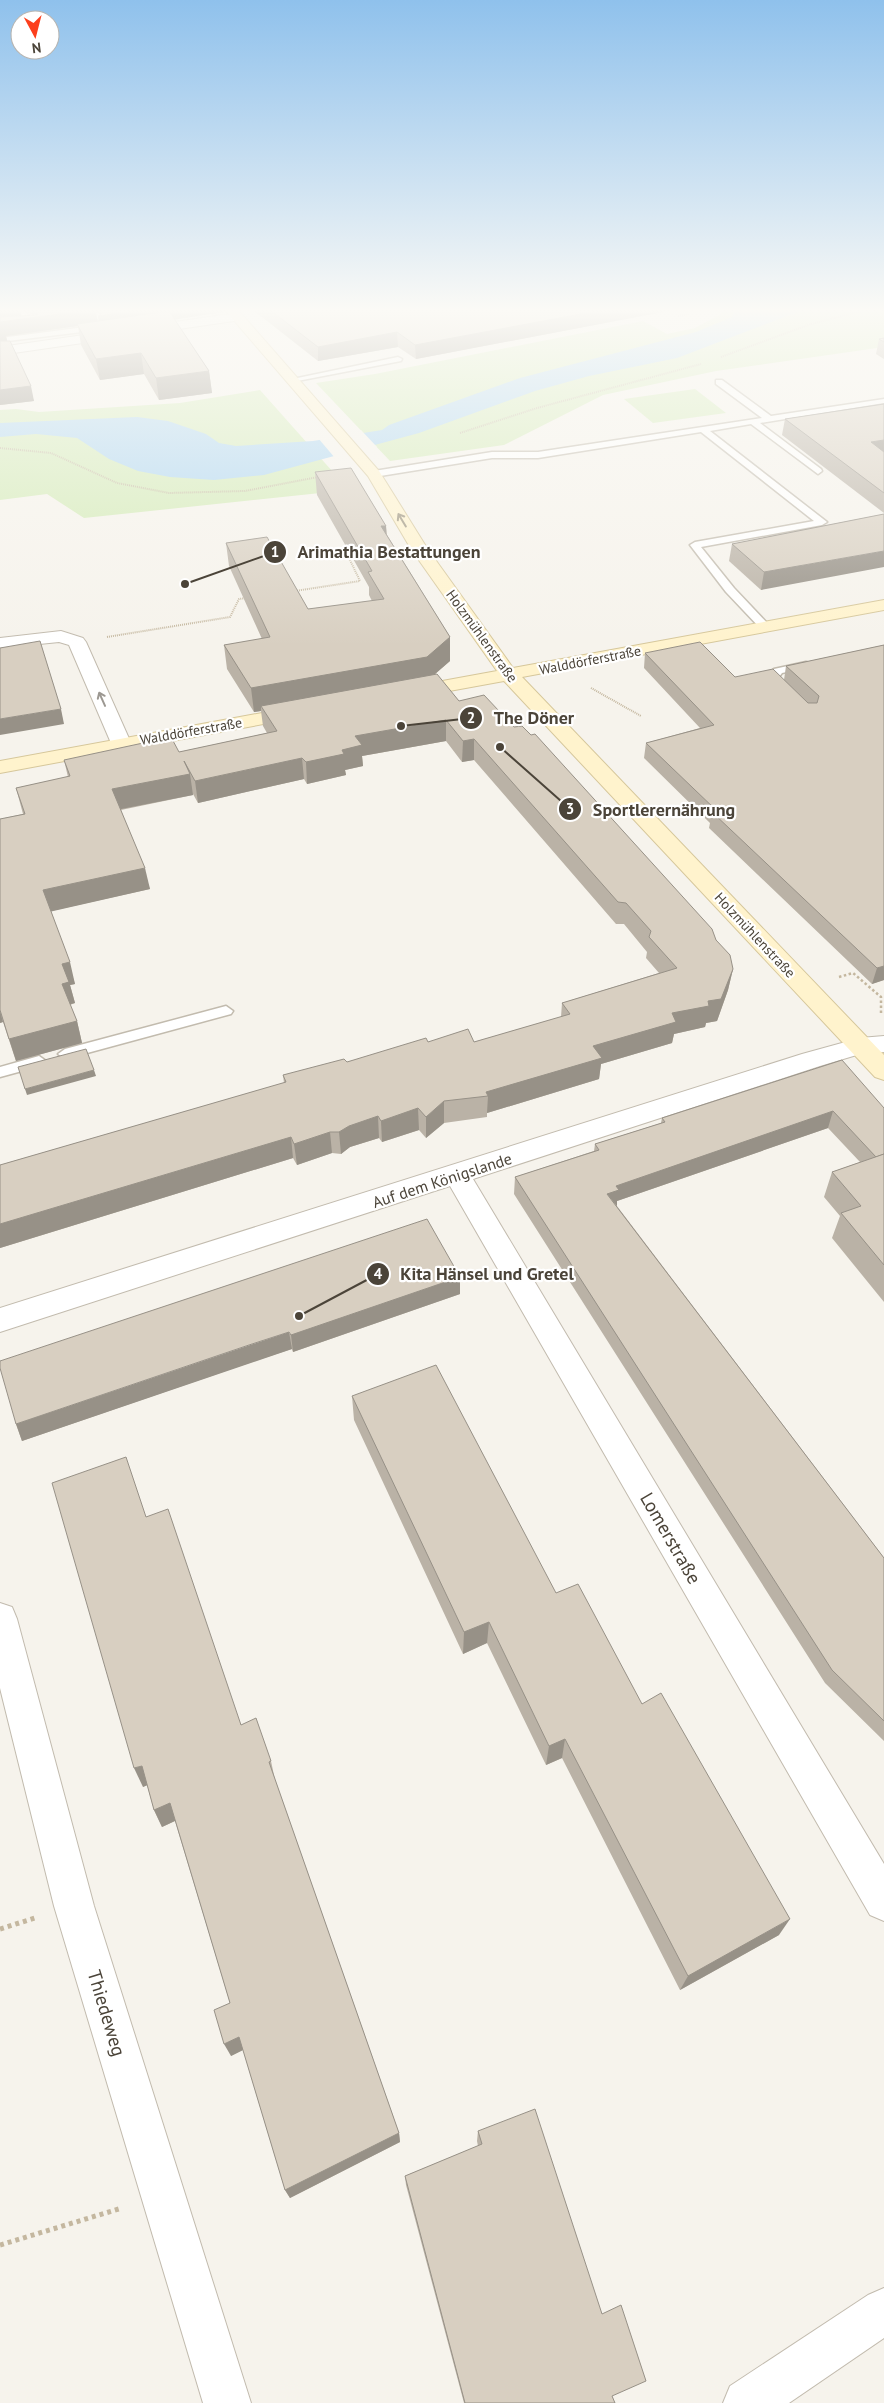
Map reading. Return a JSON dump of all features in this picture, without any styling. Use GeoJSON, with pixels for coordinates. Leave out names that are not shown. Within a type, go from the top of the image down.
{"type":"FeatureCollection","features":[{"type":"Feature","properties":{"kind":"street","name":"Holzmühlenstraße"},"geometry":{"type":"LineString","coordinates":[[329,422],[366,465],[420,549],[509,675],[872,1045],[884,1071]]}},
{"type":"Feature","properties":{"kind":"street","name":"Walddörferstraße"},"geometry":{"type":"LineString","coordinates":[[391,696],[884,605]]}},
{"type":"Feature","properties":{"kind":"street"},"geometry":{"type":"LineString","coordinates":[[0,643],[61,636],[77,642],[121,744]]}},
{"type":"Feature","properties":{"kind":"street","name":"Walddörferstraße"},"geometry":{"type":"LineString","coordinates":[[0,767],[315,709]]}},
{"type":"Feature","properties":{"kind":"street","name":"Auf dem Königslande"},"geometry":{"type":"LineString","coordinates":[[0,1320],[872,1045]]}},
{"type":"Feature","properties":{"kind":"street","name":"Lomerstraße"},"geometry":{"type":"LineString","coordinates":[[457,1175],[884,1900]]}},
{"type":"Feature","properties":{"kind":"street","name":"Thiedeweg"},"geometry":{"type":"LineString","coordinates":[[0,1619],[74,1906],[227,2403]]}},
{"type":"Feature","properties":{"kind":"street"},"geometry":{"type":"LineString","coordinates":[[747,2403],[884,2311]]}},
{"type":"Feature","properties":{"kind":"lane"},"geometry":{"type":"LineString","coordinates":[[366,465],[492,455],[538,455],[751,422]]}},
{"type":"Feature","properties":{"kind":"lane"},"geometry":{"type":"LineString","coordinates":[[752,422],[818,470]]}},
{"type":"Feature","properties":{"kind":"lane"},"geometry":{"type":"LineString","coordinates":[[702,429],[822,522],[695,545],[730,590],[765,627]]}},
{"type":"Feature","properties":{"kind":"lane"},"geometry":{"type":"LineString","coordinates":[[791,698],[779,687],[773,677],[778,671],[822,662]]}},
{"type":"Feature","properties":{"kind":"lane"},"geometry":{"type":"LineString","coordinates":[[0,1072],[226,1011]]}},
{"type":"Feature","properties":{"kind":"path"},"geometry":{"type":"LineString","coordinates":[[458,433],[492,422]]}},
{"type":"Feature","properties":{"kind":"path"},"geometry":{"type":"LineString","coordinates":[[0,448],[50,454],[98,475],[143,489],[190,494],[246,491],[272,487],[366,465]]}},
{"type":"Feature","properties":{"kind":"path"},"geometry":{"type":"LineString","coordinates":[[295,591],[360,581],[349,558],[420,549]]}},
{"type":"Feature","properties":{"kind":"path"},"geometry":{"type":"LineString","coordinates":[[77,642],[230,617],[239,599],[248,598]]}},
{"type":"Feature","properties":{"kind":"path"},"geometry":{"type":"LineString","coordinates":[[584,685],[603,693],[641,716]]}},
{"type":"Feature","properties":{"kind":"path"},"geometry":{"type":"LineString","coordinates":[[882,1018],[881,996],[884,996]]}},
{"type":"Feature","properties":{"kind":"path"},"geometry":{"type":"LineString","coordinates":[[0,2245],[163,2195]]}},
{"type":"Feature","properties":{"kind":"green space"},"geometry":{"type":"Polygon","coordinates":[[[0,422],[289,422],[349,490],[84,518],[47,494],[0,500],[0,422]]]}},
{"type":"Feature","properties":{"kind":"green space"},"geometry":{"type":"Polygon","coordinates":[[[353,422],[549,422],[504,445],[390,461],[353,422]]]}},
{"type":"Feature","properties":{"kind":"water"},"geometry":{"type":"Polygon","coordinates":[[[171,422],[206,434],[219,443],[236,446],[313,441],[382,430],[397,422],[449,422],[419,433],[264,475],[214,480],[170,477],[138,471],[109,459],[77,438],[36,434],[0,437],[0,423],[171,422]]]}},
{"type":"Feature","properties":{"kind":"pier"},"geometry":{"type":"Polygon","coordinates":[[[361,430],[377,447],[335,458],[318,438],[361,430]]]}},
{"type":"Feature","properties":{"kind":"building"},"geometry":{"type":"Polygon","coordinates":[[[789,422],[884,422],[884,440],[871,442],[884,452],[884,493],[789,422]]]}},
{"type":"Feature","properties":{"kind":"building"},"geometry":{"type":"Polygon","coordinates":[[[351,468],[386,526],[381,526],[450,637],[427,657],[251,688],[224,645],[270,637],[226,543],[267,537],[308,609],[384,599],[368,572],[372,571],[315,472],[351,468]]]}},
{"type":"Feature","properties":{"kind":"building"},"geometry":{"type":"Polygon","coordinates":[[[884,514],[884,551],[764,572],[732,544],[884,514]]]}},
{"type":"Feature","properties":{"kind":"building"},"geometry":{"type":"Polygon","coordinates":[[[40,641],[61,709],[0,719],[0,648],[40,641]]]}},
{"type":"Feature","properties":{"kind":"building"},"geometry":{"type":"Polygon","coordinates":[[[700,642],[735,677],[773,669],[808,703],[817,703],[819,696],[786,666],[884,645],[884,966],[877,968],[712,812],[717,811],[646,743],[714,725],[645,653],[700,642]]]}},
{"type":"Feature","properties":{"kind":"building"},"geometry":{"type":"Polygon","coordinates":[[[437,674],[459,701],[484,695],[514,727],[522,726],[531,735],[535,734],[712,929],[716,940],[730,955],[733,969],[721,999],[708,1001],[709,1006],[672,1013],[676,1022],[593,1046],[602,1058],[486,1092],[488,1096],[444,1101],[426,1117],[418,1108],[381,1121],[378,1116],[349,1126],[339,1132],[330,1132],[294,1144],[291,1137],[0,1224],[0,1165],[286,1082],[283,1075],[344,1059],[347,1062],[426,1038],[428,1042],[468,1029],[474,1042],[570,1014],[562,1003],[677,968],[649,937],[651,931],[626,903],[618,902],[474,739],[463,741],[446,720],[355,736],[362,745],[342,750],[344,754],[306,762],[302,758],[195,781],[184,761],[190,774],[112,789],[145,868],[43,890],[70,962],[62,964],[69,982],[62,984],[77,1021],[9,1039],[0,1010],[0,819],[25,814],[16,788],[70,776],[64,760],[171,737],[179,752],[277,731],[261,706],[437,674]]]}},
{"type":"Feature","properties":{"kind":"building"},"geometry":{"type":"Polygon","coordinates":[[[86,1049],[94,1070],[25,1089],[18,1067],[86,1049]]]}},
{"type":"Feature","properties":{"kind":"building"},"geometry":{"type":"Polygon","coordinates":[[[842,1060],[884,1108],[884,1154],[876,1157],[833,1111],[616,1186],[619,1190],[607,1194],[884,1558],[884,1721],[832,1670],[515,1177],[599,1150],[595,1144],[665,1122],[662,1118],[842,1060]]]}},
{"type":"Feature","properties":{"kind":"building"},"geometry":{"type":"Polygon","coordinates":[[[884,1154],[884,1265],[841,1213],[861,1206],[832,1172],[884,1154]]]}},
{"type":"Feature","properties":{"kind":"building"},"geometry":{"type":"Polygon","coordinates":[[[427,1219],[460,1277],[291,1335],[289,1332],[16,1424],[0,1368],[0,1361],[427,1219]]]}},
{"type":"Feature","properties":{"kind":"building"},"geometry":{"type":"Polygon","coordinates":[[[436,1365],[556,1593],[578,1584],[642,1704],[661,1693],[790,1919],[688,1976],[565,1739],[549,1746],[489,1622],[464,1632],[352,1396],[436,1365]]]}},
{"type":"Feature","properties":{"kind":"building"},"geometry":{"type":"Polygon","coordinates":[[[126,1457],[146,1517],[168,1509],[241,1725],[256,1718],[271,1761],[269,1762],[399,2133],[285,2190],[239,2037],[224,2044],[214,2010],[230,2003],[170,1803],[154,1810],[142,1766],[134,1768],[52,1483],[126,1457]]]}},
{"type":"Feature","properties":{"kind":"building"},"geometry":{"type":"Polygon","coordinates":[[[535,2109],[602,2314],[621,2305],[646,2381],[612,2396],[615,2403],[465,2403],[405,2176],[482,2144],[478,2131],[535,2109]]]}},
{"type":"Feature","properties":{"kind":"place","name":"Arimathia Bestattungen"},"geometry":{"type":"Point","coordinates":[185,584]}},
{"type":"Feature","properties":{"kind":"place","name":"The Döner"},"geometry":{"type":"Point","coordinates":[401,726]}},
{"type":"Feature","properties":{"kind":"place","name":"Sportlerernährung"},"geometry":{"type":"Point","coordinates":[500,747]}},
{"type":"Feature","properties":{"kind":"place","name":"Kita Hänsel und Gretel"},"geometry":{"type":"Point","coordinates":[299,1316]}}]}
